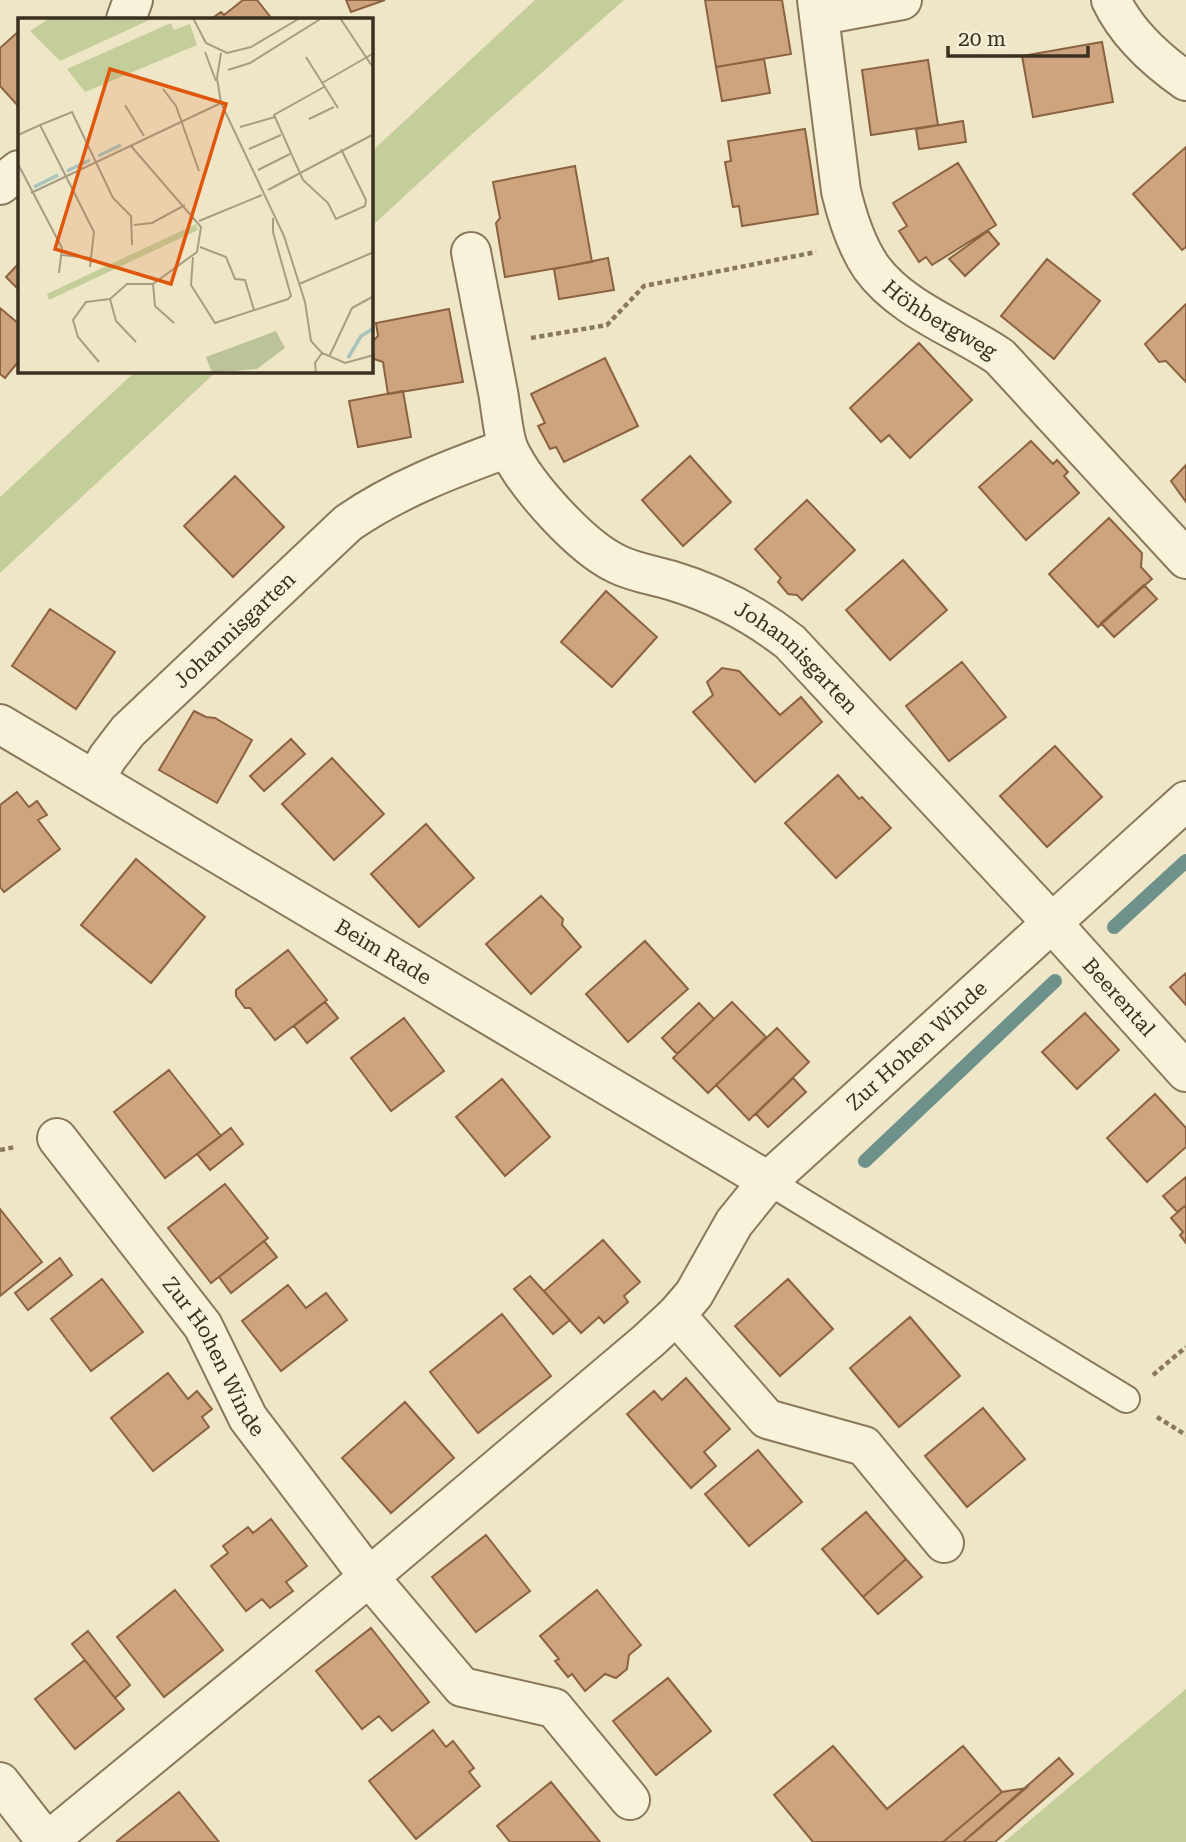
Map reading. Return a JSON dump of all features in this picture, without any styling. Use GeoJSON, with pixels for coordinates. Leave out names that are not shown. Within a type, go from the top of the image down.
{"type":"FeatureCollection","features":[{"type":"Feature","properties":{"kind":"street"},"geometry":{"type":"LineString","coordinates":[[126,18],[133,0]]}},
{"type":"Feature","properties":{"kind":"street","name":"Höhbergweg"},"geometry":{"type":"LineString","coordinates":[[902,0],[819,8],[841,191],[846,213],[859,244],[871,266],[905,300],[1000,357],[1186,559]]}},
{"type":"Feature","properties":{"kind":"street"},"geometry":{"type":"LineString","coordinates":[[1111,0],[1116,12],[1137,39],[1161,63],[1186,81]]}},
{"type":"Feature","properties":{"kind":"street"},"geometry":{"type":"LineString","coordinates":[[0,186],[18,171]]}},
{"type":"Feature","properties":{"kind":"street","name":"Johannisgarten"},"geometry":{"type":"LineString","coordinates":[[471,252],[508,448],[536,490],[590,547],[615,563],[672,580],[732,604],[762,621],[790,642],[1052,923]]}},
{"type":"Feature","properties":{"kind":"street","name":"Johannisgarten"},"geometry":{"type":"LineString","coordinates":[[95,780],[128,731],[348,523],[378,504],[432,477],[508,448]]}},
{"type":"Feature","properties":{"kind":"street","name":"Beim Rade"},"geometry":{"type":"LineString","coordinates":[[0,724],[768,1181]]}},
{"type":"Feature","properties":{"kind":"street","name":"Zur Hohen Winde"},"geometry":{"type":"LineString","coordinates":[[47,1842],[369,1577],[648,1341],[694,1294],[734,1223],[768,1181],[1186,801]]}},
{"type":"Feature","properties":{"kind":"street","name":"Beerental"},"geometry":{"type":"LineString","coordinates":[[1052,923],[1186,1072]]}},
{"type":"Feature","properties":{"kind":"street","name":"Zur Hohen Winde"},"geometry":{"type":"LineString","coordinates":[[57,1138],[204,1326],[248,1418],[369,1577],[462,1687],[554,1708],[631,1800]]}},
{"type":"Feature","properties":{"kind":"street"},"geometry":{"type":"LineString","coordinates":[[676,1315],[767,1419],[864,1446],[944,1543]]}},
{"type":"Feature","properties":{"kind":"street"},"geometry":{"type":"LineString","coordinates":[[0,1782],[47,1842]]}},
{"type":"Feature","properties":{"kind":"lane"},"geometry":{"type":"LineString","coordinates":[[768,1181],[1126,1399]]}},
{"type":"Feature","properties":{"kind":"path"},"geometry":{"type":"LineString","coordinates":[[489,346],[607,325],[644,286],[859,244]]}},
{"type":"Feature","properties":{"kind":"green space"},"geometry":{"type":"Polygon","coordinates":[[[535,0],[624,0],[373,225],[373,150],[535,0]]]}},
{"type":"Feature","properties":{"kind":"green space"},"geometry":{"type":"Polygon","coordinates":[[[134,373],[215,373],[0,573],[0,497],[134,373]]]}},
{"type":"Feature","properties":{"kind":"green space"},"geometry":{"type":"Polygon","coordinates":[[[1186,1689],[1186,1842],[1004,1842],[1186,1689]]]}},
{"type":"Feature","properties":{"kind":"building"},"geometry":{"type":"Polygon","coordinates":[[[243,0],[257,0],[271,18],[212,18],[221,12],[224,15],[243,0]]]}},
{"type":"Feature","properties":{"kind":"building"},"geometry":{"type":"Polygon","coordinates":[[[346,0],[385,0],[351,12],[346,0]]]}},
{"type":"Feature","properties":{"kind":"building"},"geometry":{"type":"Polygon","coordinates":[[[705,0],[782,0],[791,54],[716,67],[705,0]]]}},
{"type":"Feature","properties":{"kind":"building"},"geometry":{"type":"Polygon","coordinates":[[[18,32],[18,106],[0,86],[0,48],[18,32]]]}},
{"type":"Feature","properties":{"kind":"building"},"geometry":{"type":"Polygon","coordinates":[[[1102,42],[1113,102],[1033,117],[1022,56],[1102,42]]]}},
{"type":"Feature","properties":{"kind":"building"},"geometry":{"type":"Polygon","coordinates":[[[764,59],[770,93],[722,101],[716,67],[764,59]]]}},
{"type":"Feature","properties":{"kind":"building"},"geometry":{"type":"Polygon","coordinates":[[[928,60],[938,125],[871,135],[862,70],[928,60]]]}},
{"type":"Feature","properties":{"kind":"building"},"geometry":{"type":"Polygon","coordinates":[[[963,121],[966,142],[919,149],[916,129],[963,121]]]}},
{"type":"Feature","properties":{"kind":"building"},"geometry":{"type":"Polygon","coordinates":[[[805,129],[818,214],[742,226],[739,206],[733,207],[725,162],[731,161],[728,141],[805,129]]]}},
{"type":"Feature","properties":{"kind":"building"},"geometry":{"type":"Polygon","coordinates":[[[1186,147],[1186,247],[1182,250],[1133,194],[1186,147]]]}},
{"type":"Feature","properties":{"kind":"building"},"geometry":{"type":"Polygon","coordinates":[[[958,163],[996,225],[932,265],[926,257],[919,262],[899,231],[907,226],[893,203],[958,163]]]}},
{"type":"Feature","properties":{"kind":"building"},"geometry":{"type":"Polygon","coordinates":[[[575,166],[592,262],[505,277],[496,223],[500,218],[493,182],[575,166]]]}},
{"type":"Feature","properties":{"kind":"building"},"geometry":{"type":"Polygon","coordinates":[[[988,231],[999,244],[965,276],[949,259],[988,231]]]}},
{"type":"Feature","properties":{"kind":"building"},"geometry":{"type":"Polygon","coordinates":[[[608,258],[614,290],[559,299],[554,269],[608,258]]]}},
{"type":"Feature","properties":{"kind":"building"},"geometry":{"type":"Polygon","coordinates":[[[1047,259],[1100,301],[1054,359],[1001,316],[1047,259]]]}},
{"type":"Feature","properties":{"kind":"building"},"geometry":{"type":"Polygon","coordinates":[[[18,264],[18,289],[6,277],[18,264]]]}},
{"type":"Feature","properties":{"kind":"building"},"geometry":{"type":"Polygon","coordinates":[[[1186,304],[1186,382],[1166,361],[1159,362],[1145,344],[1186,304]]]}},
{"type":"Feature","properties":{"kind":"building"},"geometry":{"type":"Polygon","coordinates":[[[0,308],[18,323],[18,362],[5,378],[0,374],[0,308]]]}},
{"type":"Feature","properties":{"kind":"building"},"geometry":{"type":"Polygon","coordinates":[[[449,309],[463,382],[388,394],[383,362],[374,359],[373,354],[373,341],[378,336],[376,323],[449,309]]]}},
{"type":"Feature","properties":{"kind":"building"},"geometry":{"type":"Polygon","coordinates":[[[919,343],[972,400],[910,458],[889,435],[881,442],[850,408],[919,343]]]}},
{"type":"Feature","properties":{"kind":"building"},"geometry":{"type":"Polygon","coordinates":[[[605,358],[638,426],[564,462],[556,447],[550,449],[538,426],[545,423],[531,394],[605,358]]]}},
{"type":"Feature","properties":{"kind":"building"},"geometry":{"type":"Polygon","coordinates":[[[403,391],[411,437],[358,447],[349,401],[403,391]]]}},
{"type":"Feature","properties":{"kind":"building"},"geometry":{"type":"Polygon","coordinates":[[[1031,441],[1053,464],[1057,460],[1068,472],[1064,476],[1079,493],[1026,540],[979,487],[1031,441]]]}},
{"type":"Feature","properties":{"kind":"building"},"geometry":{"type":"Polygon","coordinates":[[[690,456],[731,502],[683,546],[642,500],[690,456]]]}},
{"type":"Feature","properties":{"kind":"building"},"geometry":{"type":"Polygon","coordinates":[[[1186,465],[1186,502],[1171,481],[1186,465]]]}},
{"type":"Feature","properties":{"kind":"building"},"geometry":{"type":"Polygon","coordinates":[[[235,476],[284,527],[233,577],[184,526],[235,476]]]}},
{"type":"Feature","properties":{"kind":"building"},"geometry":{"type":"Polygon","coordinates":[[[807,500],[855,550],[802,600],[797,595],[788,594],[778,582],[781,578],[755,549],[807,500]]]}},
{"type":"Feature","properties":{"kind":"building"},"geometry":{"type":"Polygon","coordinates":[[[1109,518],[1142,553],[1141,567],[1152,579],[1098,627],[1049,574],[1109,518]]]}},
{"type":"Feature","properties":{"kind":"building"},"geometry":{"type":"Polygon","coordinates":[[[903,560],[947,610],[890,660],[846,610],[903,560]]]}},
{"type":"Feature","properties":{"kind":"building"},"geometry":{"type":"Polygon","coordinates":[[[1144,585],[1157,599],[1114,637],[1101,623],[1144,585]]]}},
{"type":"Feature","properties":{"kind":"building"},"geometry":{"type":"Polygon","coordinates":[[[606,591],[657,637],[612,687],[561,642],[606,591]]]}},
{"type":"Feature","properties":{"kind":"building"},"geometry":{"type":"Polygon","coordinates":[[[50,609],[115,652],[76,709],[12,666],[50,609]]]}},
{"type":"Feature","properties":{"kind":"building"},"geometry":{"type":"Polygon","coordinates":[[[962,662],[1006,717],[949,761],[906,706],[962,662]]]}},
{"type":"Feature","properties":{"kind":"building"},"geometry":{"type":"Polygon","coordinates":[[[722,668],[739,671],[780,715],[801,697],[822,722],[755,782],[693,712],[713,695],[707,682],[722,668]]]}},
{"type":"Feature","properties":{"kind":"building"},"geometry":{"type":"Polygon","coordinates":[[[194,711],[215,718],[252,740],[217,803],[159,770],[194,711]]]}},
{"type":"Feature","properties":{"kind":"building"},"geometry":{"type":"Polygon","coordinates":[[[291,739],[305,754],[264,791],[250,776],[291,739]]]}},
{"type":"Feature","properties":{"kind":"building"},"geometry":{"type":"Polygon","coordinates":[[[1055,746],[1102,797],[1047,847],[1000,796],[1055,746]]]}},
{"type":"Feature","properties":{"kind":"building"},"geometry":{"type":"Polygon","coordinates":[[[332,758],[384,814],[334,860],[282,804],[332,758]]]}},
{"type":"Feature","properties":{"kind":"building"},"geometry":{"type":"Polygon","coordinates":[[[838,775],[859,799],[862,797],[891,828],[836,878],[785,823],[838,775]]]}},
{"type":"Feature","properties":{"kind":"building"},"geometry":{"type":"Polygon","coordinates":[[[17,792],[29,807],[37,801],[47,815],[38,820],[60,849],[4,892],[0,887],[0,805],[17,792]]]}},
{"type":"Feature","properties":{"kind":"building"},"geometry":{"type":"Polygon","coordinates":[[[426,824],[474,878],[419,927],[371,874],[426,824]]]}},
{"type":"Feature","properties":{"kind":"building"},"geometry":{"type":"Polygon","coordinates":[[[136,859],[205,917],[151,983],[81,925],[136,859]]]}},
{"type":"Feature","properties":{"kind":"building"},"geometry":{"type":"Polygon","coordinates":[[[541,896],[563,919],[562,925],[581,947],[531,994],[486,944],[541,896]]]}},
{"type":"Feature","properties":{"kind":"building"},"geometry":{"type":"Polygon","coordinates":[[[645,941],[688,989],[628,1042],[586,994],[645,941]]]}},
{"type":"Feature","properties":{"kind":"building"},"geometry":{"type":"Polygon","coordinates":[[[288,950],[327,1000],[275,1040],[250,1008],[245,1008],[236,996],[236,990],[288,950]]]}},
{"type":"Feature","properties":{"kind":"building"},"geometry":{"type":"Polygon","coordinates":[[[1186,973],[1186,1005],[1170,987],[1186,973]]]}},
{"type":"Feature","properties":{"kind":"building"},"geometry":{"type":"Polygon","coordinates":[[[325,1002],[338,1018],[307,1043],[294,1026],[325,1002]]]}},
{"type":"Feature","properties":{"kind":"building"},"geometry":{"type":"Polygon","coordinates":[[[732,1002],[766,1037],[708,1093],[673,1058],[732,1002]]]}},
{"type":"Feature","properties":{"kind":"building"},"geometry":{"type":"Polygon","coordinates":[[[699,1003],[714,1019],[677,1054],[662,1038],[699,1003]]]}},
{"type":"Feature","properties":{"kind":"building"},"geometry":{"type":"Polygon","coordinates":[[[1085,1013],[1119,1050],[1077,1089],[1042,1052],[1085,1013]]]}},
{"type":"Feature","properties":{"kind":"building"},"geometry":{"type":"Polygon","coordinates":[[[404,1018],[444,1071],[391,1111],[351,1058],[404,1018]]]}},
{"type":"Feature","properties":{"kind":"building"},"geometry":{"type":"Polygon","coordinates":[[[777,1028],[809,1062],[749,1120],[716,1085],[777,1028]]]}},
{"type":"Feature","properties":{"kind":"building"},"geometry":{"type":"Polygon","coordinates":[[[169,1070],[221,1136],[165,1178],[114,1112],[169,1070]]]}},
{"type":"Feature","properties":{"kind":"building"},"geometry":{"type":"Polygon","coordinates":[[[793,1078],[806,1092],[768,1127],[756,1114],[793,1078]]]}},
{"type":"Feature","properties":{"kind":"building"},"geometry":{"type":"Polygon","coordinates":[[[502,1079],[550,1137],[505,1176],[456,1117],[502,1079]]]}},
{"type":"Feature","properties":{"kind":"building"},"geometry":{"type":"Polygon","coordinates":[[[1155,1094],[1186,1128],[1186,1147],[1147,1182],[1107,1138],[1155,1094]]]}},
{"type":"Feature","properties":{"kind":"building"},"geometry":{"type":"Polygon","coordinates":[[[231,1128],[243,1144],[210,1170],[197,1154],[231,1128]]]}},
{"type":"Feature","properties":{"kind":"building"},"geometry":{"type":"Polygon","coordinates":[[[1186,1177],[1186,1205],[1177,1212],[1163,1196],[1186,1177]]]}},
{"type":"Feature","properties":{"kind":"building"},"geometry":{"type":"Polygon","coordinates":[[[225,1184],[268,1238],[211,1283],[168,1228],[225,1184]]]}},
{"type":"Feature","properties":{"kind":"building"},"geometry":{"type":"Polygon","coordinates":[[[1186,1205],[1186,1243],[1180,1235],[1183,1232],[1171,1218],[1186,1205]]]}},
{"type":"Feature","properties":{"kind":"building"},"geometry":{"type":"Polygon","coordinates":[[[0,1209],[42,1262],[0,1296],[0,1209]]]}},
{"type":"Feature","properties":{"kind":"building"},"geometry":{"type":"Polygon","coordinates":[[[603,1240],[640,1282],[624,1296],[628,1302],[604,1323],[599,1317],[581,1333],[544,1291],[603,1240]]]}},
{"type":"Feature","properties":{"kind":"building"},"geometry":{"type":"Polygon","coordinates":[[[264,1241],[277,1257],[231,1293],[219,1277],[264,1241]]]}},
{"type":"Feature","properties":{"kind":"building"},"geometry":{"type":"Polygon","coordinates":[[[60,1258],[72,1275],[28,1310],[15,1293],[60,1258]]]}},
{"type":"Feature","properties":{"kind":"building"},"geometry":{"type":"Polygon","coordinates":[[[530,1276],[570,1320],[553,1334],[514,1289],[530,1276]]]}},
{"type":"Feature","properties":{"kind":"building"},"geometry":{"type":"Polygon","coordinates":[[[102,1279],[143,1332],[91,1371],[51,1319],[102,1279]]]}},
{"type":"Feature","properties":{"kind":"building"},"geometry":{"type":"Polygon","coordinates":[[[788,1279],[833,1329],[780,1376],[735,1326],[788,1279]]]}},
{"type":"Feature","properties":{"kind":"building"},"geometry":{"type":"Polygon","coordinates":[[[288,1285],[306,1308],[326,1293],[347,1320],[281,1371],[242,1321],[288,1285]]]}},
{"type":"Feature","properties":{"kind":"building"},"geometry":{"type":"Polygon","coordinates":[[[502,1314],[551,1376],[478,1433],[430,1372],[502,1314]]]}},
{"type":"Feature","properties":{"kind":"building"},"geometry":{"type":"Polygon","coordinates":[[[910,1317],[960,1376],[899,1427],[850,1368],[910,1317]]]}},
{"type":"Feature","properties":{"kind":"building"},"geometry":{"type":"Polygon","coordinates":[[[168,1373],[188,1399],[197,1391],[212,1409],[202,1417],[209,1427],[153,1471],[111,1418],[168,1373]]]}},
{"type":"Feature","properties":{"kind":"building"},"geometry":{"type":"Polygon","coordinates":[[[686,1378],[730,1429],[704,1452],[716,1466],[691,1488],[627,1414],[654,1391],[662,1400],[686,1378]]]}},
{"type":"Feature","properties":{"kind":"building"},"geometry":{"type":"Polygon","coordinates":[[[405,1402],[454,1458],[391,1513],[342,1458],[405,1402]]]}},
{"type":"Feature","properties":{"kind":"building"},"geometry":{"type":"Polygon","coordinates":[[[983,1408],[1025,1459],[967,1507],[925,1456],[983,1408]]]}},
{"type":"Feature","properties":{"kind":"building"},"geometry":{"type":"Polygon","coordinates":[[[758,1450],[802,1502],[749,1546],[705,1494],[758,1450]]]}},
{"type":"Feature","properties":{"kind":"building"},"geometry":{"type":"Polygon","coordinates":[[[866,1512],[906,1559],[863,1597],[822,1549],[866,1512]]]}},
{"type":"Feature","properties":{"kind":"building"},"geometry":{"type":"Polygon","coordinates":[[[271,1519],[307,1566],[286,1582],[293,1591],[270,1608],[262,1599],[246,1611],[211,1566],[228,1553],[223,1546],[248,1527],[253,1533],[271,1519]]]}},
{"type":"Feature","properties":{"kind":"building"},"geometry":{"type":"Polygon","coordinates":[[[486,1535],[530,1591],[476,1632],[432,1577],[486,1535]]]}},
{"type":"Feature","properties":{"kind":"building"},"geometry":{"type":"Polygon","coordinates":[[[906,1559],[922,1577],[878,1614],[863,1597],[906,1559]]]}},
{"type":"Feature","properties":{"kind":"building"},"geometry":{"type":"Polygon","coordinates":[[[175,1590],[223,1650],[164,1697],[117,1637],[175,1590]]]}},
{"type":"Feature","properties":{"kind":"building"},"geometry":{"type":"Polygon","coordinates":[[[597,1590],[641,1645],[629,1655],[627,1669],[616,1678],[605,1674],[585,1691],[572,1674],[568,1677],[555,1661],[559,1659],[540,1636],[597,1590]]]}},
{"type":"Feature","properties":{"kind":"building"},"geometry":{"type":"Polygon","coordinates":[[[371,1628],[429,1702],[392,1731],[379,1716],[362,1729],[316,1671],[371,1628]]]}},
{"type":"Feature","properties":{"kind":"building"},"geometry":{"type":"Polygon","coordinates":[[[88,1631],[130,1685],[115,1698],[72,1644],[88,1631]]]}},
{"type":"Feature","properties":{"kind":"building"},"geometry":{"type":"Polygon","coordinates":[[[85,1660],[124,1709],[75,1749],[35,1699],[85,1660]]]}},
{"type":"Feature","properties":{"kind":"building"},"geometry":{"type":"Polygon","coordinates":[[[668,1678],[711,1731],[656,1775],[613,1721],[668,1678]]]}},
{"type":"Feature","properties":{"kind":"building"},"geometry":{"type":"Polygon","coordinates":[[[433,1730],[446,1747],[453,1741],[474,1768],[469,1772],[480,1786],[416,1839],[369,1781],[433,1730]]]}},
{"type":"Feature","properties":{"kind":"building"},"geometry":{"type":"Polygon","coordinates":[[[833,1746],[887,1809],[963,1746],[1002,1792],[943,1842],[813,1842],[774,1795],[833,1746]]]}},
{"type":"Feature","properties":{"kind":"building"},"geometry":{"type":"Polygon","coordinates":[[[1059,1758],[1073,1774],[995,1842],[963,1842],[1059,1758]]]}},
{"type":"Feature","properties":{"kind":"building"},"geometry":{"type":"Polygon","coordinates":[[[551,1782],[600,1842],[510,1842],[497,1826],[551,1782]]]}},
{"type":"Feature","properties":{"kind":"building"},"geometry":{"type":"Polygon","coordinates":[[[1026,1788],[963,1842],[943,1842],[1002,1792],[1026,1788]]]}},
{"type":"Feature","properties":{"kind":"building"},"geometry":{"type":"Polygon","coordinates":[[[179,1792],[219,1842],[117,1841],[179,1792]]]}},
{"type":"Feature","properties":{"kind":"waterway"},"geometry":{"type":"LineString","coordinates":[[1114,927],[1186,861]]}},
{"type":"Feature","properties":{"kind":"waterway"},"geometry":{"type":"LineString","coordinates":[[865,1161],[1055,981]]}}]}
